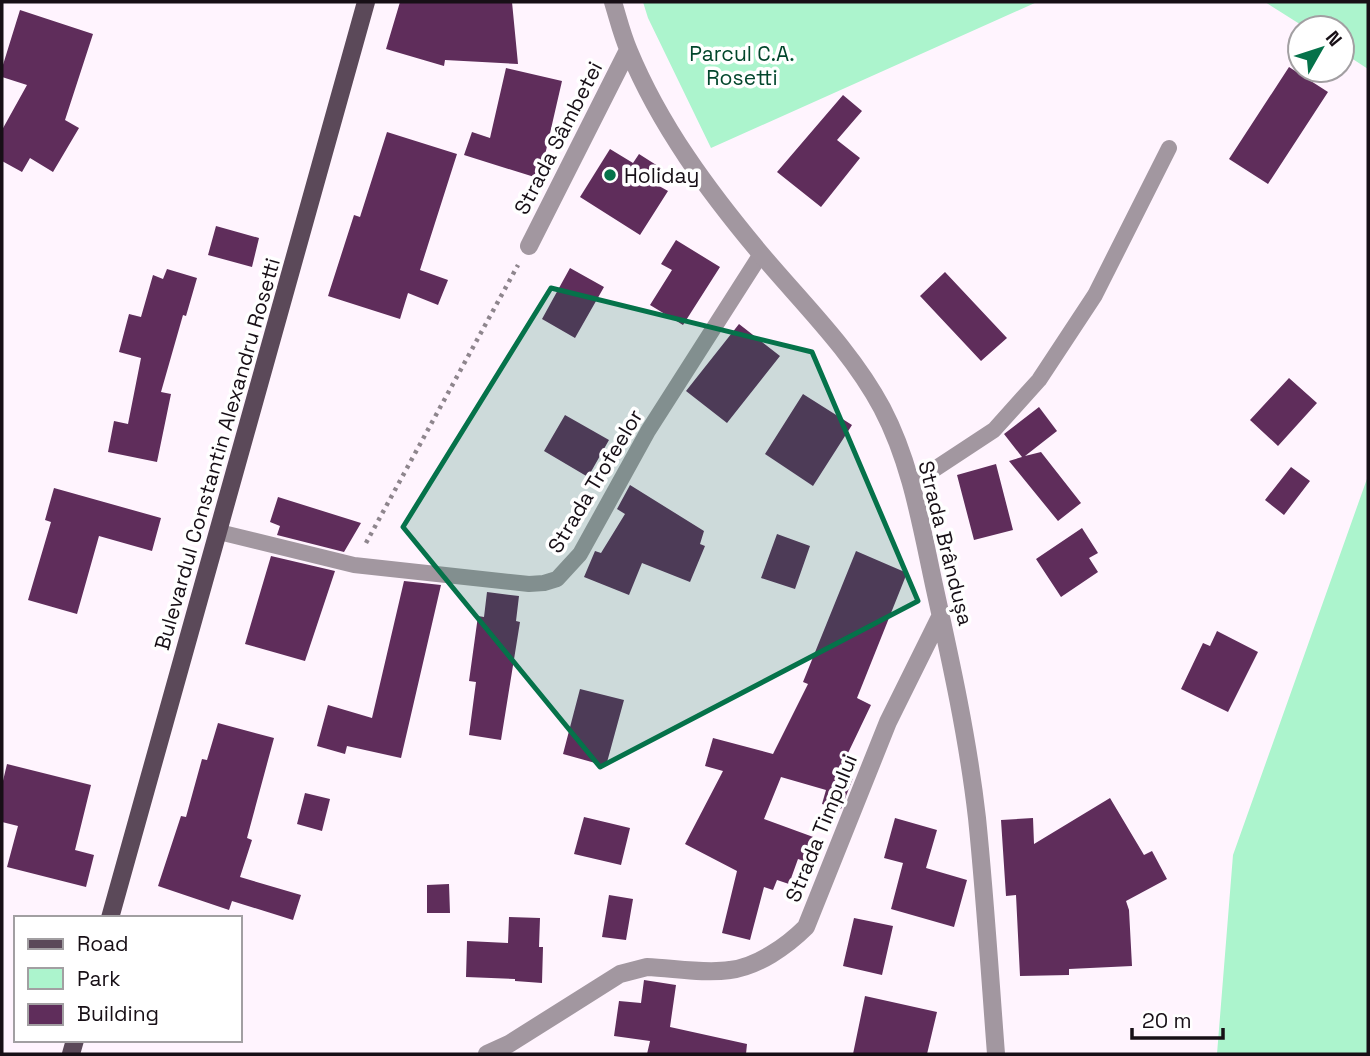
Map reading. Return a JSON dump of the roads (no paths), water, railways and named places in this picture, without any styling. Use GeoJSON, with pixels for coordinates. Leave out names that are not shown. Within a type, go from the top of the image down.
{"type":"FeatureCollection","features":[{"type":"Feature","properties":{"kind":"main road","name":"Bulevardul Constantin Alexandru Rosetti"},"geometry":{"type":"LineString","coordinates":[[111,916],[366,2]]}},
{"type":"Feature","properties":{"kind":"street","name":"Strada Brândușa"},"geometry":{"type":"LineString","coordinates":[[613,2],[628,50],[687,160],[761,254],[817,316],[854,364],[881,408],[912,484],[957,691],[976,816],[996,1054]]}},
{"type":"Feature","properties":{"kind":"street","name":"Strada Sâmbetei"},"geometry":{"type":"LineString","coordinates":[[528,246],[628,50]]}},
{"type":"Feature","properties":{"kind":"street","name":"Strada Timpului"},"geometry":{"type":"LineString","coordinates":[[487,1054],[509,1044],[620,975],[635,969],[730,971],[747,966],[791,942],[806,927],[888,722],[941,615]]}},
{"type":"Feature","properties":{"kind":"lane"},"geometry":{"type":"LineString","coordinates":[[912,484],[994,430],[1039,380],[1095,295],[1169,148]]}},
{"type":"Feature","properties":{"kind":"lane","name":"Strada Trofeelor"},"geometry":{"type":"LineString","coordinates":[[219,532],[354,565],[529,584],[557,579],[580,554],[648,431],[761,254]]}},
{"type":"Feature","properties":{"kind":"place","name":"Holiday"},"geometry":{"type":"Point","coordinates":[610,175]}},
{"type":"Feature","properties":{"kind":"park label","name":"Parcul C.A. Rosetti"},"geometry":{"type":"Point","coordinates":[742,65]}}]}
